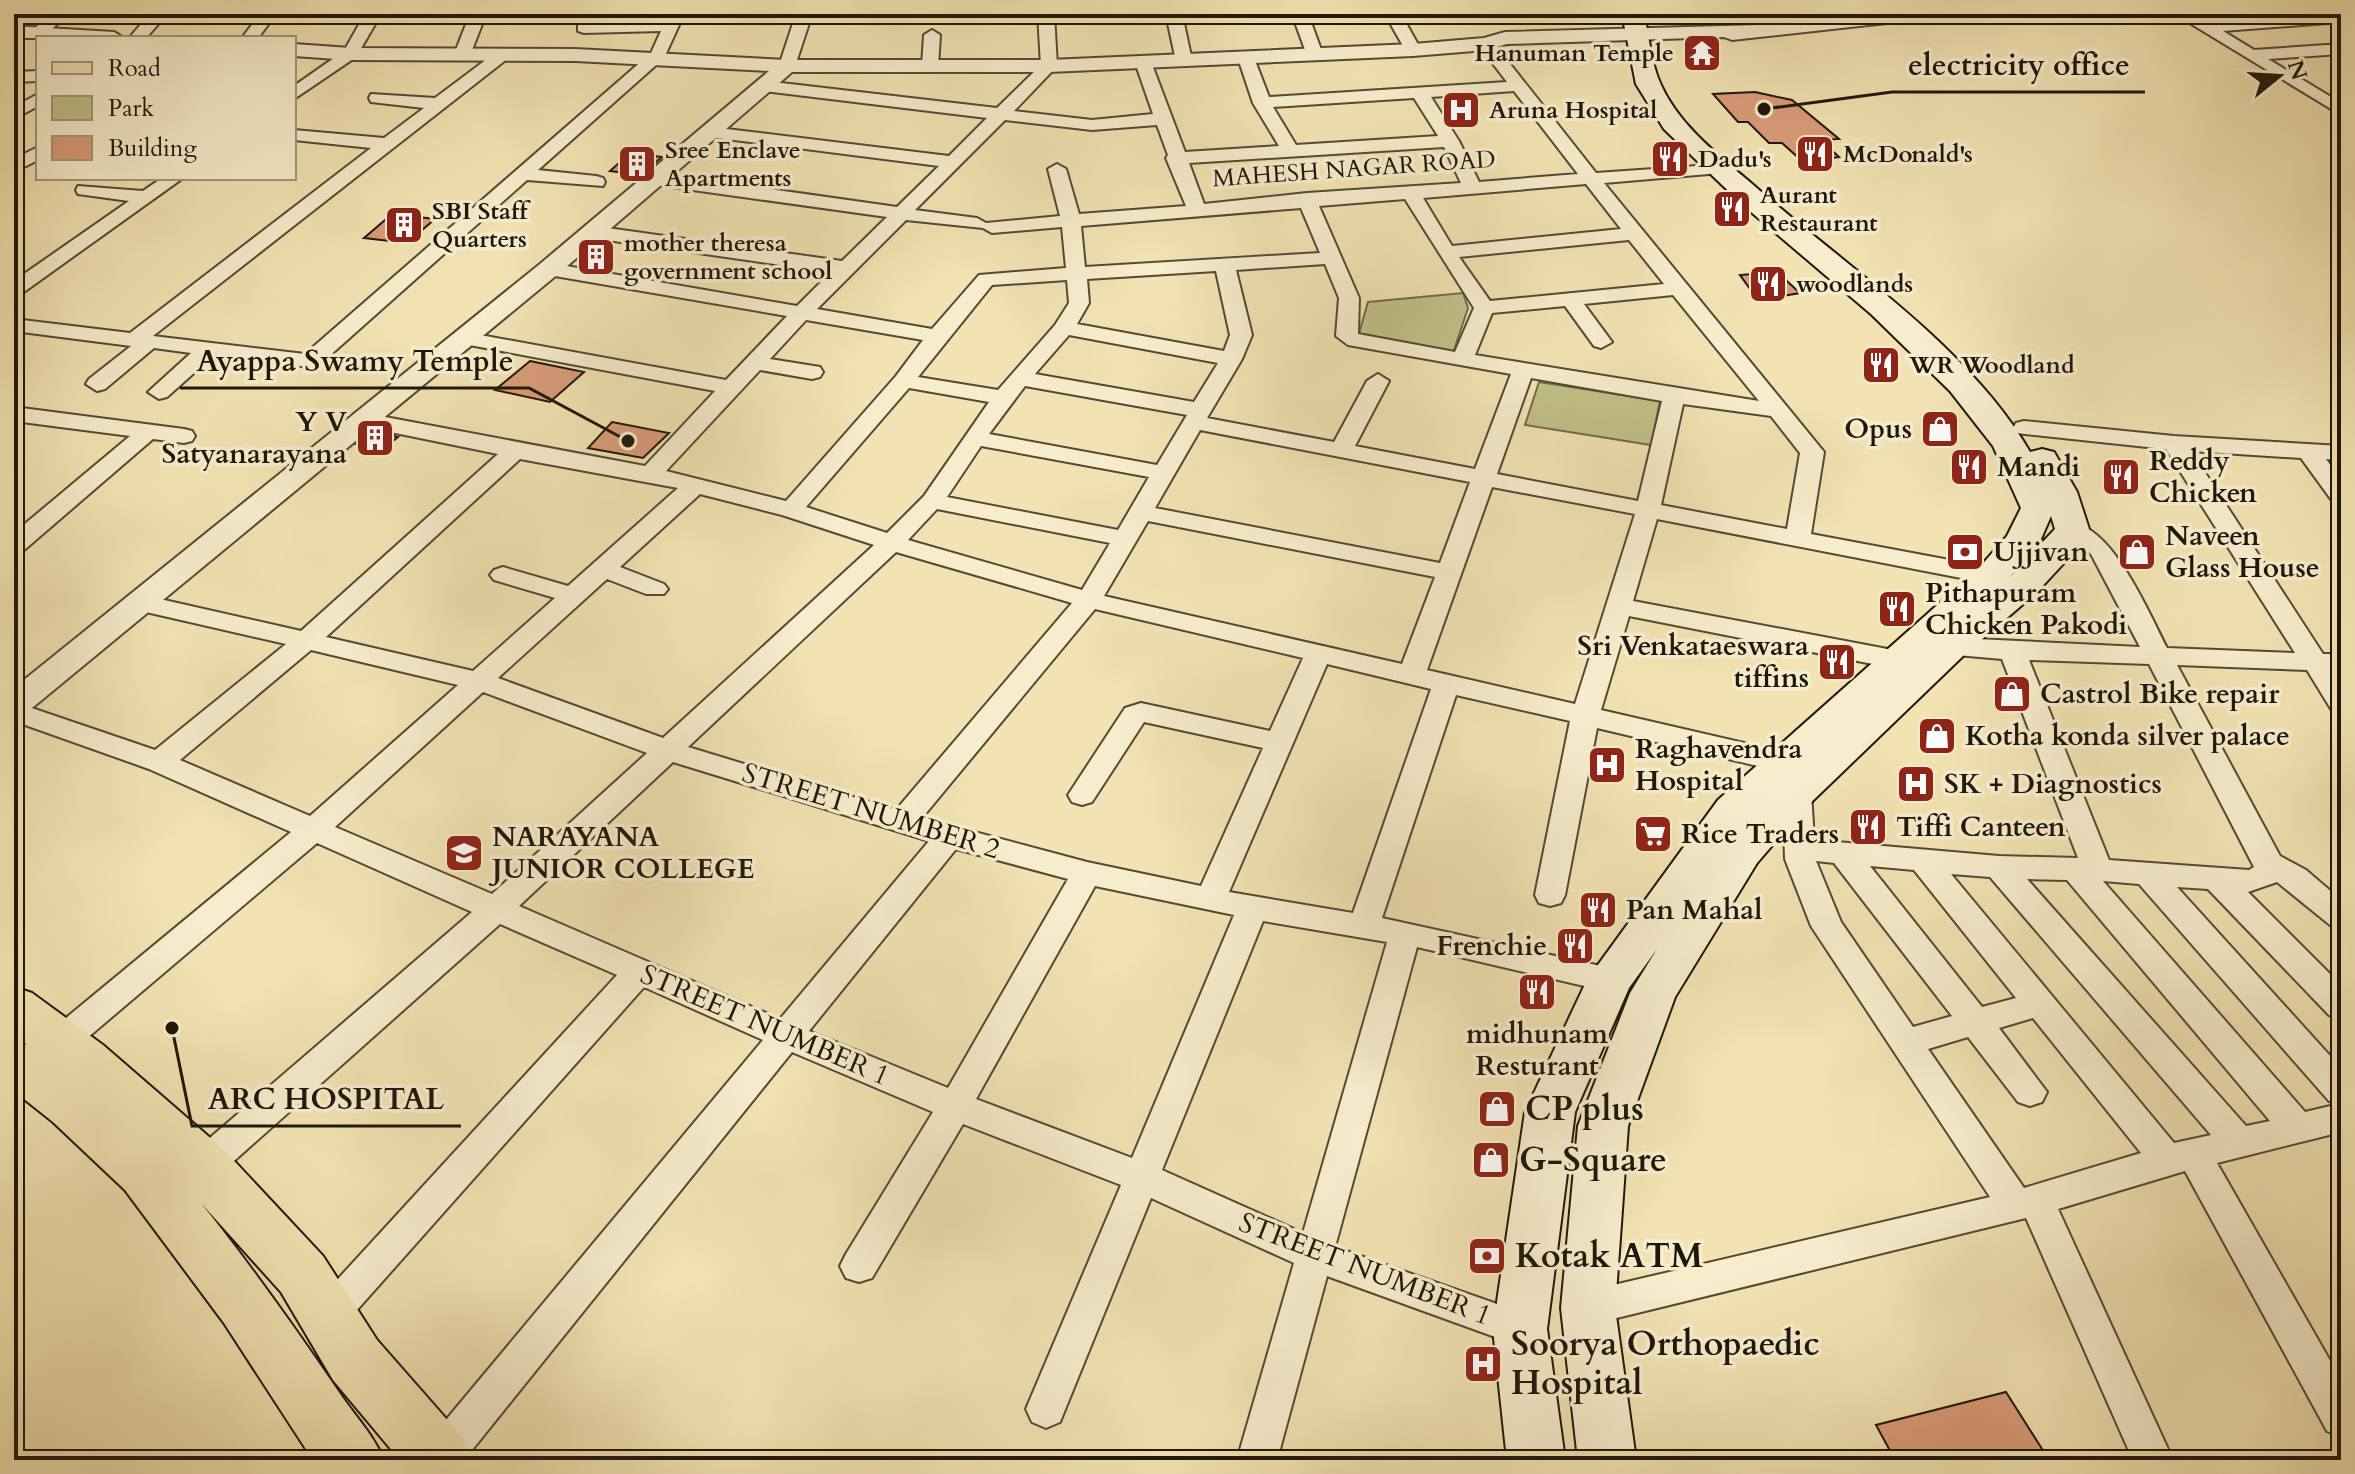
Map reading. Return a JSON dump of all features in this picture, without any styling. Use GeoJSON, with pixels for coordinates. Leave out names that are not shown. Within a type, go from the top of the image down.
{"type":"FeatureCollection","features":[{"type":"Feature","properties":{"kind":"main road"},"geometry":{"type":"LineString","coordinates":[[1607,1460],[1588,1308],[1603,1126],[1653,993],[1790,777],[1922,650],[1992,576],[2023,539],[2038,508],[2023,470],[1998,428],[1918,344],[1673,124],[1648,84],[1646,29]]}},
{"type":"Feature","properties":{"kind":"main road"},"geometry":{"type":"LineString","coordinates":[[1536,1460],[1520,1329],[1550,1112],[1610,980],[1733,810],[1790,777],[1922,650],[2024,584],[2063,544],[2072,529],[2059,488],[2024,428],[1957,356],[1707,132],[1668,87],[1646,29]]}},
{"type":"Feature","properties":{"kind":"main road"},"geometry":{"type":"LineString","coordinates":[[14,1007],[72,1106],[145,1173],[245,1304],[318,1416],[352,1460]]}},
{"type":"Feature","properties":{"kind":"main road"},"geometry":{"type":"LineString","coordinates":[[38,1052],[203,1166],[302,1274],[355,1360],[440,1459]]}},
{"type":"Feature","properties":{"kind":"street"},"geometry":{"type":"LineString","coordinates":[[40,32],[59,14]]}},
{"type":"Feature","properties":{"kind":"street"},"geometry":{"type":"LineString","coordinates":[[139,36],[159,14]]}},
{"type":"Feature","properties":{"kind":"street"},"geometry":{"type":"LineString","coordinates":[[252,36],[268,14]]}},
{"type":"Feature","properties":{"kind":"street"},"geometry":{"type":"LineString","coordinates":[[296,93],[350,54],[373,14]]}},
{"type":"Feature","properties":{"kind":"street"},"geometry":{"type":"LineString","coordinates":[[462,55],[478,14]]}},
{"type":"Feature","properties":{"kind":"street"},"geometry":{"type":"LineString","coordinates":[[14,708],[549,269],[787,66],[804,14]]}},
{"type":"Feature","properties":{"kind":"street"},"geometry":{"type":"LineString","coordinates":[[650,474],[803,311],[906,212],[1049,66],[1046,14]]}},
{"type":"Feature","properties":{"kind":"street"},"geometry":{"type":"LineString","coordinates":[[1174,14],[1184,61]]}},
{"type":"Feature","properties":{"kind":"street"},"geometry":{"type":"LineString","coordinates":[[1300,14],[1315,55]]}},
{"type":"Feature","properties":{"kind":"street"},"geometry":{"type":"LineString","coordinates":[[1393,14],[1413,50]]}},
{"type":"Feature","properties":{"kind":"street"},"geometry":{"type":"LineString","coordinates":[[296,50],[350,54],[575,55],[787,66],[1049,66],[1486,44],[1512,47],[1646,29],[1755,30],[1804,19],[1914,14]]}},
{"type":"Feature","properties":{"kind":"street"},"geometry":{"type":"LineString","coordinates":[[2183,14],[2341,110]]}},
{"type":"Feature","properties":{"kind":"street"},"geometry":{"type":"LineString","coordinates":[[2205,28],[2341,17]]}},
{"type":"Feature","properties":{"kind":"street"},"geometry":{"type":"LineString","coordinates":[[310,361],[652,60],[661,50],[674,20],[586,21],[575,55]]}},
{"type":"Feature","properties":{"kind":"street"},"geometry":{"type":"LineString","coordinates":[[14,32],[89,36]]}},
{"type":"Feature","properties":{"kind":"street"},"geometry":{"type":"LineString","coordinates":[[930,66],[932,35]]}},
{"type":"Feature","properties":{"kind":"street"},"geometry":{"type":"LineString","coordinates":[[1486,44],[1589,178],[1812,452],[1798,537]]}},
{"type":"Feature","properties":{"kind":"street"},"geometry":{"type":"LineString","coordinates":[[2252,55],[2341,49]]}},
{"type":"Feature","properties":{"kind":"street"},"geometry":{"type":"LineString","coordinates":[[97,384],[142,341],[501,56]]}},
{"type":"Feature","properties":{"kind":"street"},"geometry":{"type":"LineString","coordinates":[[1246,58],[1262,103],[1290,150]]}},
{"type":"Feature","properties":{"kind":"street"},"geometry":{"type":"LineString","coordinates":[[1143,62],[1175,158],[1196,208]]}},
{"type":"Feature","properties":{"kind":"street"},"geometry":{"type":"LineString","coordinates":[[14,77],[36,76]]}},
{"type":"Feature","properties":{"kind":"street"},"geometry":{"type":"LineString","coordinates":[[2303,86],[2328,84]]}},
{"type":"Feature","properties":{"kind":"street"},"geometry":{"type":"LineString","coordinates":[[764,86],[1092,125],[1161,119]]}},
{"type":"Feature","properties":{"kind":"street"},"geometry":{"type":"LineString","coordinates":[[1262,103],[1421,95],[1517,86]]}},
{"type":"Feature","properties":{"kind":"street"},"geometry":{"type":"LineString","coordinates":[[1421,95],[1450,141],[1472,186]]}},
{"type":"Feature","properties":{"kind":"street"},"geometry":{"type":"LineString","coordinates":[[377,98],[440,104]]}},
{"type":"Feature","properties":{"kind":"street"},"geometry":{"type":"LineString","coordinates":[[14,114],[36,100]]}},
{"type":"Feature","properties":{"kind":"street"},"geometry":{"type":"LineString","coordinates":[[710,132],[954,162]]}},
{"type":"Feature","properties":{"kind":"street"},"geometry":{"type":"LineString","coordinates":[[296,135],[389,144]]}},
{"type":"Feature","properties":{"kind":"street"},"geometry":{"type":"LineString","coordinates":[[1175,158],[1450,141]]}},
{"type":"Feature","properties":{"kind":"street"},"geometry":{"type":"LineString","coordinates":[[14,147],[36,151]]}},
{"type":"Feature","properties":{"kind":"street"},"geometry":{"type":"LineString","coordinates":[[14,167],[36,152]]}},
{"type":"Feature","properties":{"kind":"street","name":"MAHESH NAGAR ROAD"},"geometry":{"type":"LineString","coordinates":[[657,179],[985,225],[1720,168]]}},
{"type":"Feature","properties":{"kind":"street"},"geometry":{"type":"LineString","coordinates":[[203,1166],[497,908],[891,543],[932,501],[973,438],[1011,388],[1064,328],[1079,303],[1071,220],[1057,169]]}},
{"type":"Feature","properties":{"kind":"street"},"geometry":{"type":"LineString","coordinates":[[523,174],[596,182]]}},
{"type":"Feature","properties":{"kind":"street"},"geometry":{"type":"LineString","coordinates":[[14,290],[171,180]]}},
{"type":"Feature","properties":{"kind":"street"},"geometry":{"type":"LineString","coordinates":[[85,190],[147,197]]}},
{"type":"Feature","properties":{"kind":"street"},"geometry":{"type":"LineString","coordinates":[[1410,191],[1484,308]]}},
{"type":"Feature","properties":{"kind":"street"},"geometry":{"type":"LineString","coordinates":[[1307,199],[1349,298],[1347,336],[1355,341],[1674,396],[1776,410]]}},
{"type":"Feature","properties":{"kind":"street"},"geometry":{"type":"LineString","coordinates":[[593,232],[847,268]]}},
{"type":"Feature","properties":{"kind":"street"},"geometry":{"type":"LineString","coordinates":[[1446,252],[1634,234]]}},
{"type":"Feature","properties":{"kind":"street"},"geometry":{"type":"LineString","coordinates":[[791,510],[904,381],[982,282],[993,278],[1334,258]]}},
{"type":"Feature","properties":{"kind":"street"},"geometry":{"type":"LineString","coordinates":[[903,821],[1089,600],[1231,359],[1241,335],[1224,263]]}},
{"type":"Feature","properties":{"kind":"street"},"geometry":{"type":"LineString","coordinates":[[549,269],[937,336]]}},
{"type":"Feature","properties":{"kind":"street"},"geometry":{"type":"LineString","coordinates":[[1484,308],[1681,288]]}},
{"type":"Feature","properties":{"kind":"street"},"geometry":{"type":"LineString","coordinates":[[1570,299],[1601,342]]}},
{"type":"Feature","properties":{"kind":"street"},"geometry":{"type":"LineString","coordinates":[[1462,360],[1484,308]]}},
{"type":"Feature","properties":{"kind":"street"},"geometry":{"type":"LineString","coordinates":[[14,325],[310,361],[339,368]]}},
{"type":"Feature","properties":{"kind":"street"},"geometry":{"type":"LineString","coordinates":[[1064,328],[1231,359]]}},
{"type":"Feature","properties":{"kind":"street"},"geometry":{"type":"LineString","coordinates":[[464,338],[733,388]]}},
{"type":"Feature","properties":{"kind":"street"},"geometry":{"type":"LineString","coordinates":[[159,392],[208,349]]}},
{"type":"Feature","properties":{"kind":"street"},"geometry":{"type":"LineString","coordinates":[[756,363],[812,372]]}},
{"type":"Feature","properties":{"kind":"street"},"geometry":{"type":"LineString","coordinates":[[1411,676],[1523,371]]}},
{"type":"Feature","properties":{"kind":"street"},"geometry":{"type":"LineString","coordinates":[[904,381],[1011,388],[1196,416],[1341,450],[1992,576]]}},
{"type":"Feature","properties":{"kind":"street"},"geometry":{"type":"LineString","coordinates":[[1341,450],[1378,381]]}},
{"type":"Feature","properties":{"kind":"street"},"geometry":{"type":"LineString","coordinates":[[1550,895],[1585,717],[1648,510],[1674,396]]}},
{"type":"Feature","properties":{"kind":"street"},"geometry":{"type":"LineString","coordinates":[[19,419],[184,436]]}},
{"type":"Feature","properties":{"kind":"street"},"geometry":{"type":"LineString","coordinates":[[364,420],[696,485],[791,510],[891,543],[1089,600],[1585,717],[1790,777],[1804,874],[1827,926],[2026,1203],[2153,1460]]}},
{"type":"Feature","properties":{"kind":"street"},"geometry":{"type":"LineString","coordinates":[[2024,428],[2174,443],[2341,453]]}},
{"type":"Feature","properties":{"kind":"street"},"geometry":{"type":"LineString","coordinates":[[20,536],[149,431]]}},
{"type":"Feature","properties":{"kind":"street"},"geometry":{"type":"LineString","coordinates":[[973,438],[1164,473]]}},
{"type":"Feature","properties":{"kind":"street"},"geometry":{"type":"LineString","coordinates":[[2174,443],[2328,662],[2341,703]]}},
{"type":"Feature","properties":{"kind":"street"},"geometry":{"type":"LineString","coordinates":[[159,762],[305,642],[515,451]]}},
{"type":"Feature","properties":{"kind":"street"},"geometry":{"type":"LineString","coordinates":[[2308,451],[2341,497]]}},
{"type":"Feature","properties":{"kind":"street"},"geometry":{"type":"LineString","coordinates":[[38,1052],[313,830],[696,485]]}},
{"type":"Feature","properties":{"kind":"street"},"geometry":{"type":"LineString","coordinates":[[932,501],[1124,538]]}},
{"type":"Feature","properties":{"kind":"street"},"geometry":{"type":"LineString","coordinates":[[1140,512],[1449,572]]}},
{"type":"Feature","properties":{"kind":"street"},"geometry":{"type":"LineString","coordinates":[[1800,849],[1999,867],[2087,869],[2252,881],[2269,873],[2269,864],[2107,560],[2088,539],[2072,529]]}},
{"type":"Feature","properties":{"kind":"street"},"geometry":{"type":"LineString","coordinates":[[604,569],[655,589]]}},
{"type":"Feature","properties":{"kind":"street"},"geometry":{"type":"LineString","coordinates":[[503,575],[574,596]]}},
{"type":"Feature","properties":{"kind":"street","name":"STREET NUMBER 2"},"geometry":{"type":"LineString","coordinates":[[142,603],[480,681],[667,750],[949,837],[1087,873],[1253,908],[1405,933],[1610,980]]}},
{"type":"Feature","properties":{"kind":"street"},"geometry":{"type":"LineString","coordinates":[[1619,606],[1922,650],[2328,662]]}},
{"type":"Feature","properties":{"kind":"street"},"geometry":{"type":"LineString","coordinates":[[2012,651],[2087,869],[2297,1128]]}},
{"type":"Feature","properties":{"kind":"street"},"geometry":{"type":"LineString","coordinates":[[1211,898],[1317,656]]}},
{"type":"Feature","properties":{"kind":"street"},"geometry":{"type":"LineString","coordinates":[[1364,926],[1446,685]]}},
{"type":"Feature","properties":{"kind":"street","name":"STREET NUMBER 1"},"geometry":{"type":"LineString","coordinates":[[14,708],[159,762],[787,1036],[955,1106],[1141,1177],[1316,1256],[1520,1329]]}},
{"type":"Feature","properties":{"kind":"street"},"geometry":{"type":"LineString","coordinates":[[1082,795],[1135,714],[1141,712],[1278,742]]}},
{"type":"Feature","properties":{"kind":"street"},"geometry":{"type":"LineString","coordinates":[[440,1459],[949,837]]}},
{"type":"Feature","properties":{"kind":"street"},"geometry":{"type":"LineString","coordinates":[[1843,853],[2030,1092]]}},
{"type":"Feature","properties":{"kind":"street"},"geometry":{"type":"LineString","coordinates":[[1922,859],[2038,1004],[2181,1157],[2341,1418]]}},
{"type":"Feature","properties":{"kind":"street"},"geometry":{"type":"LineString","coordinates":[[2269,864],[2295,878],[2341,917]]}},
{"type":"Feature","properties":{"kind":"street"},"geometry":{"type":"LineString","coordinates":[[1999,867],[2240,1144]]}},
{"type":"Feature","properties":{"kind":"street"},"geometry":{"type":"LineString","coordinates":[[859,1266],[955,1106],[1087,873]]}},
{"type":"Feature","properties":{"kind":"street"},"geometry":{"type":"LineString","coordinates":[[1588,1308],[2026,1203],[2340,1114],[2147,873]]}},
{"type":"Feature","properties":{"kind":"street"},"geometry":{"type":"LineString","coordinates":[[2217,879],[2341,1006]]}},
{"type":"Feature","properties":{"kind":"street"},"geometry":{"type":"LineString","coordinates":[[1046,1409],[1253,908]]}},
{"type":"Feature","properties":{"kind":"street"},"geometry":{"type":"LineString","coordinates":[[1257,1460],[1405,933]]}},
{"type":"Feature","properties":{"kind":"street"},"geometry":{"type":"LineString","coordinates":[[328,1316],[640,971]]}},
{"type":"Feature","properties":{"kind":"street"},"geometry":{"type":"LineString","coordinates":[[1908,1042],[2038,1004]]}},
{"type":"Feature","properties":{"kind":"green space"},"geometry":{"type":"Polygon","coordinates":[[[1463,293],[1468,308],[1453,353],[1358,337],[1368,302],[1463,293]]]}},
{"type":"Feature","properties":{"kind":"green space"},"geometry":{"type":"Polygon","coordinates":[[[1539,382],[1660,401],[1651,445],[1525,425],[1539,382]]]}},
{"type":"Feature","properties":{"kind":"building"},"geometry":{"type":"Polygon","coordinates":[[[1755,92],[1792,100],[1839,139],[1821,140],[1839,157],[1803,162],[1782,143],[1769,143],[1748,122],[1738,122],[1713,94],[1755,92]]]}},
{"type":"Feature","properties":{"kind":"building","name":"Sree Enclave Apartments"},"geometry":{"type":"Polygon","coordinates":[[[630,153],[662,157],[641,175],[610,171],[630,153]]]}},
{"type":"Feature","properties":{"kind":"building","name":"SBI Staff Quarters"},"geometry":{"type":"Polygon","coordinates":[[[392,214],[435,219],[407,243],[364,238],[392,214]]]}},
{"type":"Feature","properties":{"kind":"building","name":"woodlands"},"geometry":{"type":"Polygon","coordinates":[[[1777,272],[1800,293],[1758,300],[1740,275],[1777,272]]]}},
{"type":"Feature","properties":{"kind":"building"},"geometry":{"type":"Polygon","coordinates":[[[530,361],[584,372],[550,402],[495,390],[530,361]]]}},
{"type":"Feature","properties":{"kind":"building"},"geometry":{"type":"Polygon","coordinates":[[[612,422],[669,433],[643,458],[588,448],[612,422]]]}},
{"type":"Feature","properties":{"kind":"building","name":"Y V Satyanarayana"},"geometry":{"type":"Polygon","coordinates":[[[372,431],[398,437],[382,450],[356,444],[372,431]]]}},
{"type":"Feature","properties":{"kind":"building"},"geometry":{"type":"Polygon","coordinates":[[[2006,1392],[2049,1460],[1895,1460],[1876,1425],[2006,1392]]]}},
{"type":"Feature","properties":{"kind":"place","name":"Hanuman Temple"},"geometry":{"type":"Point","coordinates":[1702,53]}},
{"type":"Feature","properties":{"kind":"place","name":"electricity office"},"geometry":{"type":"Point","coordinates":[1764,109]}},
{"type":"Feature","properties":{"kind":"place","name":"Aruna Hospital"},"geometry":{"type":"Point","coordinates":[1461,110]}},
{"type":"Feature","properties":{"kind":"place","name":"McDonald's"},"geometry":{"type":"Point","coordinates":[1815,154]}},
{"type":"Feature","properties":{"kind":"place","name":"Dadu's"},"geometry":{"type":"Point","coordinates":[1670,159]}},
{"type":"Feature","properties":{"kind":"place","name":"Sree Enclave Apartments"},"geometry":{"type":"Point","coordinates":[637,164]}},
{"type":"Feature","properties":{"kind":"place","name":"Aurant Restaurant"},"geometry":{"type":"Point","coordinates":[1732,209]}},
{"type":"Feature","properties":{"kind":"place","name":"SBI Staff Quarters"},"geometry":{"type":"Point","coordinates":[404,225]}},
{"type":"Feature","properties":{"kind":"place","name":"mother theresa government school"},"geometry":{"type":"Point","coordinates":[596,257]}},
{"type":"Feature","properties":{"kind":"place","name":"woodlands"},"geometry":{"type":"Point","coordinates":[1768,284]}},
{"type":"Feature","properties":{"kind":"place","name":"WR Woodland"},"geometry":{"type":"Point","coordinates":[1881,365]}},
{"type":"Feature","properties":{"kind":"place","name":"Opus"},"geometry":{"type":"Point","coordinates":[1940,429]}},
{"type":"Feature","properties":{"kind":"place","name":"Y V Satyanarayana"},"geometry":{"type":"Point","coordinates":[375,438]}},
{"type":"Feature","properties":{"kind":"place","name":"Ayappa Swamy Temple"},"geometry":{"type":"Point","coordinates":[628,441]}},
{"type":"Feature","properties":{"kind":"place","name":"Mandi"},"geometry":{"type":"Point","coordinates":[1969,467]}},
{"type":"Feature","properties":{"kind":"place","name":"Reddy Chicken"},"geometry":{"type":"Point","coordinates":[2121,477]}},
{"type":"Feature","properties":{"kind":"place","name":"Ujjivan"},"geometry":{"type":"Point","coordinates":[1965,552]}},
{"type":"Feature","properties":{"kind":"place","name":"Naveen Glass House"},"geometry":{"type":"Point","coordinates":[2137,552]}},
{"type":"Feature","properties":{"kind":"place","name":"Pithapuram Chicken Pakodi"},"geometry":{"type":"Point","coordinates":[1897,609]}},
{"type":"Feature","properties":{"kind":"place","name":"Sri Venkataeswara tiffins"},"geometry":{"type":"Point","coordinates":[1837,662]}},
{"type":"Feature","properties":{"kind":"place","name":"Castrol Bike repair"},"geometry":{"type":"Point","coordinates":[2012,694]}},
{"type":"Feature","properties":{"kind":"place","name":"Kotha konda silver palace"},"geometry":{"type":"Point","coordinates":[1937,736]}},
{"type":"Feature","properties":{"kind":"place","name":"Raghavendra Hospital"},"geometry":{"type":"Point","coordinates":[1607,765]}},
{"type":"Feature","properties":{"kind":"place","name":"SK + Diagnostics"},"geometry":{"type":"Point","coordinates":[1916,784]}},
{"type":"Feature","properties":{"kind":"place","name":"Tiffi Canteen"},"geometry":{"type":"Point","coordinates":[1868,827]}},
{"type":"Feature","properties":{"kind":"place","name":"Rice Traders"},"geometry":{"type":"Point","coordinates":[1653,834]}},
{"type":"Feature","properties":{"kind":"place","name":"NARAYANA JUNIOR COLLEGE"},"geometry":{"type":"Point","coordinates":[464,853]}},
{"type":"Feature","properties":{"kind":"place","name":"Pan Mahal"},"geometry":{"type":"Point","coordinates":[1598,910]}},
{"type":"Feature","properties":{"kind":"place","name":"Frenchie"},"geometry":{"type":"Point","coordinates":[1575,946]}},
{"type":"Feature","properties":{"kind":"place","name":"midhunam Resturant"},"geometry":{"type":"Point","coordinates":[1537,992]}},
{"type":"Feature","properties":{"kind":"place","name":"ARC HOSPITAL"},"geometry":{"type":"Point","coordinates":[172,1028]}},
{"type":"Feature","properties":{"kind":"place","name":"CP plus"},"geometry":{"type":"Point","coordinates":[1497,1109]}},
{"type":"Feature","properties":{"kind":"place","name":"G-Square"},"geometry":{"type":"Point","coordinates":[1491,1160]}},
{"type":"Feature","properties":{"kind":"place","name":"Kotak ATM"},"geometry":{"type":"Point","coordinates":[1487,1256]}},
{"type":"Feature","properties":{"kind":"place","name":"Soorya Orthopaedic Hospital"},"geometry":{"type":"Point","coordinates":[1483,1364]}}]}
